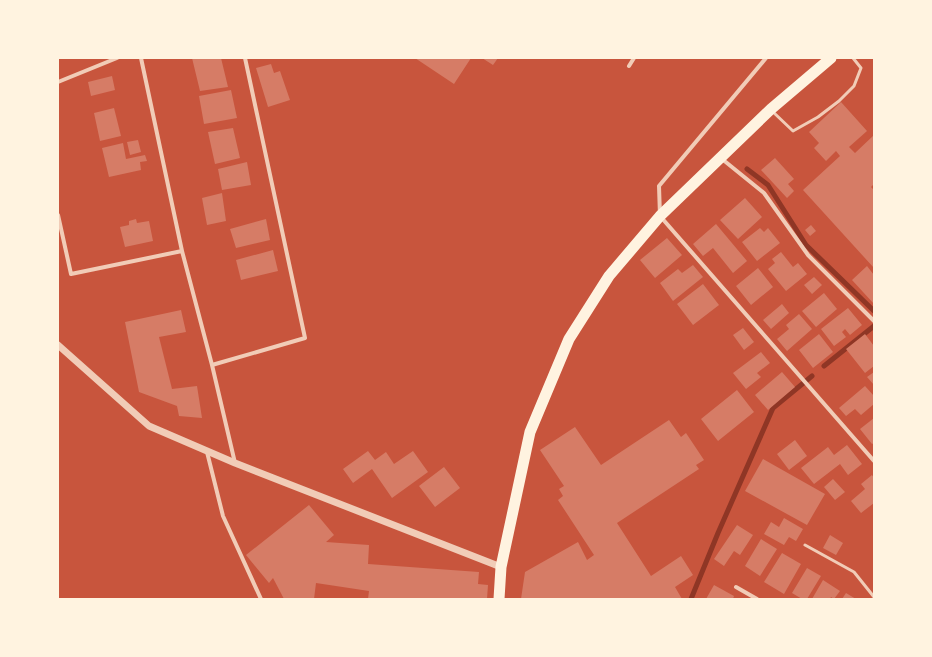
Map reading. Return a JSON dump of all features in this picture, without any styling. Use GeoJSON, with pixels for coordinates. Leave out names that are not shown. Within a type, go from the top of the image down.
{"type":"FeatureCollection","features":[{"type":"Feature","properties":{"kind":"highway"},"geometry":{"type":"LineString","coordinates":[[499,599],[501,566],[530,432],[569,339],[610,276],[660,216],[771,110],[831,58]]}},
{"type":"Feature","properties":{"kind":"street"},"geometry":{"type":"LineString","coordinates":[[58,82],[117,58]]}},
{"type":"Feature","properties":{"kind":"street"},"geometry":{"type":"LineString","coordinates":[[141,58],[182,251],[212,365],[235,463]]}},
{"type":"Feature","properties":{"kind":"street"},"geometry":{"type":"LineString","coordinates":[[212,365],[305,338],[245,58]]}},
{"type":"Feature","properties":{"kind":"street"},"geometry":{"type":"LineString","coordinates":[[628,66],[634,58]]}},
{"type":"Feature","properties":{"kind":"street"},"geometry":{"type":"LineString","coordinates":[[766,58],[659,186],[660,216],[874,461]]}},
{"type":"Feature","properties":{"kind":"street"},"geometry":{"type":"LineString","coordinates":[[720,158],[764,193],[808,255],[874,321]]}},
{"type":"Feature","properties":{"kind":"street"},"geometry":{"type":"LineString","coordinates":[[58,215],[71,274],[182,251]]}},
{"type":"Feature","properties":{"kind":"street"},"geometry":{"type":"LineString","coordinates":[[58,345],[149,426],[235,463],[501,566]]}},
{"type":"Feature","properties":{"kind":"street"},"geometry":{"type":"LineString","coordinates":[[207,450],[223,516],[261,599]]}},
{"type":"Feature","properties":{"kind":"street"},"geometry":{"type":"LineString","coordinates":[[736,587],[757,599]]}},
{"type":"Feature","properties":{"kind":"lane"},"geometry":{"type":"LineString","coordinates":[[771,110],[793,131],[818,117],[854,86],[861,68],[853,58]]}},
{"type":"Feature","properties":{"kind":"lane"},"geometry":{"type":"LineString","coordinates":[[805,545],[854,572],[874,597]]}},
{"type":"Feature","properties":{"kind":"building"},"geometry":{"type":"Polygon","coordinates":[[[192,58],[221,58],[228,87],[200,91],[192,58]]]}},
{"type":"Feature","properties":{"kind":"building"},"geometry":{"type":"Polygon","coordinates":[[[415,58],[471,58],[454,84],[415,58]]]}},
{"type":"Feature","properties":{"kind":"building"},"geometry":{"type":"Polygon","coordinates":[[[482,58],[498,58],[493,65],[482,58]]]}},
{"type":"Feature","properties":{"kind":"building"},"geometry":{"type":"Polygon","coordinates":[[[271,64],[274,73],[280,71],[290,100],[268,107],[256,68],[271,64]]]}},
{"type":"Feature","properties":{"kind":"building"},"geometry":{"type":"Polygon","coordinates":[[[112,76],[115,90],[91,96],[88,82],[112,76]]]}},
{"type":"Feature","properties":{"kind":"building"},"geometry":{"type":"Polygon","coordinates":[[[231,90],[237,118],[204,124],[199,96],[231,90]]]}},
{"type":"Feature","properties":{"kind":"building"},"geometry":{"type":"Polygon","coordinates":[[[841,102],[867,131],[849,147],[855,153],[874,135],[874,184],[871,187],[874,190],[874,268],[803,190],[840,156],[836,151],[826,161],[814,148],[819,143],[809,132],[841,102]]]}},
{"type":"Feature","properties":{"kind":"building"},"geometry":{"type":"Polygon","coordinates":[[[114,108],[121,136],[100,141],[94,113],[114,108]]]}},
{"type":"Feature","properties":{"kind":"building"},"geometry":{"type":"Polygon","coordinates":[[[233,128],[240,158],[215,164],[208,132],[233,128]]]}},
{"type":"Feature","properties":{"kind":"building"},"geometry":{"type":"Polygon","coordinates":[[[138,140],[141,152],[130,155],[127,142],[138,140]]]}},
{"type":"Feature","properties":{"kind":"building"},"geometry":{"type":"Polygon","coordinates":[[[123,143],[126,159],[145,155],[147,161],[140,162],[141,170],[109,177],[102,148],[123,143]]]}},
{"type":"Feature","properties":{"kind":"building"},"geometry":{"type":"Polygon","coordinates":[[[775,158],[794,179],[788,184],[794,191],[787,198],[761,170],[775,158]]]}},
{"type":"Feature","properties":{"kind":"building"},"geometry":{"type":"Polygon","coordinates":[[[247,162],[251,185],[222,190],[218,169],[247,162]]]}},
{"type":"Feature","properties":{"kind":"building"},"geometry":{"type":"Polygon","coordinates":[[[222,193],[226,221],[207,225],[202,198],[222,193]]]}},
{"type":"Feature","properties":{"kind":"building"},"geometry":{"type":"Polygon","coordinates":[[[745,198],[762,217],[738,239],[720,220],[745,198]]]}},
{"type":"Feature","properties":{"kind":"building"},"geometry":{"type":"Polygon","coordinates":[[[136,219],[137,223],[149,221],[153,241],[125,247],[120,227],[129,225],[129,221],[136,219]]]}},
{"type":"Feature","properties":{"kind":"building"},"geometry":{"type":"Polygon","coordinates":[[[266,219],[270,240],[236,248],[230,229],[266,219]]]}},
{"type":"Feature","properties":{"kind":"building"},"geometry":{"type":"Polygon","coordinates":[[[716,224],[747,261],[733,273],[713,248],[703,256],[693,244],[716,224]]]}},
{"type":"Feature","properties":{"kind":"building"},"geometry":{"type":"Polygon","coordinates":[[[811,225],[816,231],[810,236],[805,230],[811,225]]]}},
{"type":"Feature","properties":{"kind":"building"},"geometry":{"type":"Polygon","coordinates":[[[760,228],[764,232],[768,228],[780,243],[757,261],[742,242],[760,228]]]}},
{"type":"Feature","properties":{"kind":"building"},"geometry":{"type":"Polygon","coordinates":[[[667,238],[682,255],[655,278],[640,260],[667,238]]]}},
{"type":"Feature","properties":{"kind":"building"},"geometry":{"type":"Polygon","coordinates":[[[273,250],[278,271],[241,280],[236,260],[273,250]]]}},
{"type":"Feature","properties":{"kind":"building"},"geometry":{"type":"Polygon","coordinates":[[[781,252],[793,267],[798,263],[807,274],[786,291],[768,269],[775,263],[772,259],[781,252]]]}},
{"type":"Feature","properties":{"kind":"building"},"geometry":{"type":"Polygon","coordinates":[[[693,265],[703,277],[673,301],[660,283],[678,269],[682,273],[693,265]]]}},
{"type":"Feature","properties":{"kind":"building"},"geometry":{"type":"Polygon","coordinates":[[[867,266],[874,275],[874,304],[852,280],[867,266]]]}},
{"type":"Feature","properties":{"kind":"building"},"geometry":{"type":"Polygon","coordinates":[[[758,268],[773,287],[751,305],[736,286],[758,268]]]}},
{"type":"Feature","properties":{"kind":"building"},"geometry":{"type":"Polygon","coordinates":[[[814,277],[822,285],[812,294],[804,285],[814,277]]]}},
{"type":"Feature","properties":{"kind":"building"},"geometry":{"type":"Polygon","coordinates":[[[703,284],[719,305],[693,325],[677,304],[703,284]]]}},
{"type":"Feature","properties":{"kind":"building"},"geometry":{"type":"Polygon","coordinates":[[[824,293],[837,309],[816,327],[802,311],[824,293]]]}},
{"type":"Feature","properties":{"kind":"building"},"geometry":{"type":"Polygon","coordinates":[[[782,304],[789,313],[771,329],[763,320],[782,304]]]}},
{"type":"Feature","properties":{"kind":"building"},"geometry":{"type":"Polygon","coordinates":[[[848,308],[862,325],[850,335],[845,329],[842,332],[846,337],[834,346],[821,329],[848,308]]]}},
{"type":"Feature","properties":{"kind":"building"},"geometry":{"type":"Polygon","coordinates":[[[181,310],[186,332],[159,337],[172,389],[197,386],[202,418],[179,416],[177,406],[139,392],[125,322],[181,310]]]}},
{"type":"Feature","properties":{"kind":"building"},"geometry":{"type":"Polygon","coordinates":[[[799,314],[812,329],[787,351],[777,339],[789,329],[786,325],[799,314]]]}},
{"type":"Feature","properties":{"kind":"building"},"geometry":{"type":"Polygon","coordinates":[[[743,328],[754,342],[744,350],[733,335],[743,328]]]}},
{"type":"Feature","properties":{"kind":"building"},"geometry":{"type":"Polygon","coordinates":[[[819,334],[833,352],[813,368],[799,350],[819,334]]]}},
{"type":"Feature","properties":{"kind":"building"},"geometry":{"type":"Polygon","coordinates":[[[865,334],[874,346],[874,366],[865,373],[846,349],[865,334]]]}},
{"type":"Feature","properties":{"kind":"building"},"geometry":{"type":"Polygon","coordinates":[[[761,352],[770,363],[757,373],[761,377],[746,389],[733,373],[761,352]]]}},
{"type":"Feature","properties":{"kind":"building"},"geometry":{"type":"Polygon","coordinates":[[[782,372],[795,387],[768,410],[755,395],[782,372]]]}},
{"type":"Feature","properties":{"kind":"building"},"geometry":{"type":"Polygon","coordinates":[[[874,372],[874,385],[867,377],[874,372]]]}},
{"type":"Feature","properties":{"kind":"building"},"geometry":{"type":"Polygon","coordinates":[[[865,386],[874,396],[874,404],[861,415],[855,409],[846,416],[839,408],[865,386]]]}},
{"type":"Feature","properties":{"kind":"building"},"geometry":{"type":"Polygon","coordinates":[[[737,390],[754,412],[718,441],[701,419],[737,390]]]}},
{"type":"Feature","properties":{"kind":"building"},"geometry":{"type":"Polygon","coordinates":[[[874,418],[874,443],[872,444],[860,429],[874,418]]]}},
{"type":"Feature","properties":{"kind":"building"},"geometry":{"type":"Polygon","coordinates":[[[669,420],[681,437],[686,433],[704,460],[696,465],[699,469],[617,523],[651,576],[681,556],[693,575],[675,587],[682,599],[521,599],[525,572],[578,542],[587,560],[594,555],[558,500],[563,496],[559,489],[564,486],[540,450],[575,427],[601,465],[669,420]]]}},
{"type":"Feature","properties":{"kind":"building"},"geometry":{"type":"Polygon","coordinates":[[[795,440],[807,456],[789,470],[777,454],[795,440]]]}},
{"type":"Feature","properties":{"kind":"building"},"geometry":{"type":"Polygon","coordinates":[[[847,445],[862,464],[848,475],[840,464],[814,484],[801,468],[828,447],[834,455],[847,445]]]}},
{"type":"Feature","properties":{"kind":"building"},"geometry":{"type":"Polygon","coordinates":[[[368,451],[375,460],[386,452],[394,464],[413,451],[428,472],[392,498],[372,469],[353,483],[343,469],[368,451]]]}},
{"type":"Feature","properties":{"kind":"building"},"geometry":{"type":"Polygon","coordinates":[[[763,459],[825,494],[807,525],[745,491],[763,459]]]}},
{"type":"Feature","properties":{"kind":"building"},"geometry":{"type":"Polygon","coordinates":[[[444,467],[460,488],[435,507],[419,486],[444,467]]]}},
{"type":"Feature","properties":{"kind":"building"},"geometry":{"type":"Polygon","coordinates":[[[872,475],[874,478],[874,503],[861,513],[851,501],[865,489],[861,484],[872,475]]]}},
{"type":"Feature","properties":{"kind":"building"},"geometry":{"type":"Polygon","coordinates":[[[833,479],[845,492],[835,500],[824,487],[833,479]]]}},
{"type":"Feature","properties":{"kind":"building"},"geometry":{"type":"Polygon","coordinates":[[[309,505],[334,535],[326,542],[369,545],[368,564],[479,572],[478,584],[488,585],[487,599],[368,599],[369,591],[316,583],[314,599],[284,599],[273,578],[269,583],[246,555],[309,505]]]}},
{"type":"Feature","properties":{"kind":"building"},"geometry":{"type":"Polygon","coordinates":[[[784,518],[803,529],[796,541],[789,537],[784,545],[764,534],[771,522],[779,527],[784,518]]]}},
{"type":"Feature","properties":{"kind":"building"},"geometry":{"type":"Polygon","coordinates":[[[737,525],[753,535],[740,555],[734,551],[724,566],[714,559],[737,525]]]}},
{"type":"Feature","properties":{"kind":"building"},"geometry":{"type":"Polygon","coordinates":[[[830,535],[843,543],[836,555],[823,548],[830,535]]]}},
{"type":"Feature","properties":{"kind":"building"},"geometry":{"type":"Polygon","coordinates":[[[761,539],[777,549],[760,576],[745,566],[761,539]]]}},
{"type":"Feature","properties":{"kind":"building"},"geometry":{"type":"Polygon","coordinates":[[[782,553],[801,564],[784,594],[764,582],[782,553]]]}},
{"type":"Feature","properties":{"kind":"building"},"geometry":{"type":"Polygon","coordinates":[[[807,568],[821,576],[807,599],[802,599],[792,593],[807,568]]]}},
{"type":"Feature","properties":{"kind":"building"},"geometry":{"type":"Polygon","coordinates":[[[823,580],[840,591],[834,599],[831,597],[830,599],[812,599],[823,580]]]}},
{"type":"Feature","properties":{"kind":"building"},"geometry":{"type":"Polygon","coordinates":[[[714,585],[734,596],[733,599],[706,599],[714,585]]]}},
{"type":"Feature","properties":{"kind":"building"},"geometry":{"type":"Polygon","coordinates":[[[846,593],[856,599],[842,599],[846,593]]]}},
{"type":"Feature","properties":{"kind":"waterway"},"geometry":{"type":"LineString","coordinates":[[747,169],[768,185],[806,245],[874,311]]}},
{"type":"Feature","properties":{"kind":"waterway"},"geometry":{"type":"LineString","coordinates":[[824,366],[874,326]]}},
{"type":"Feature","properties":{"kind":"waterway"},"geometry":{"type":"LineString","coordinates":[[691,599],[718,533],[773,408],[812,376]]}}]}
